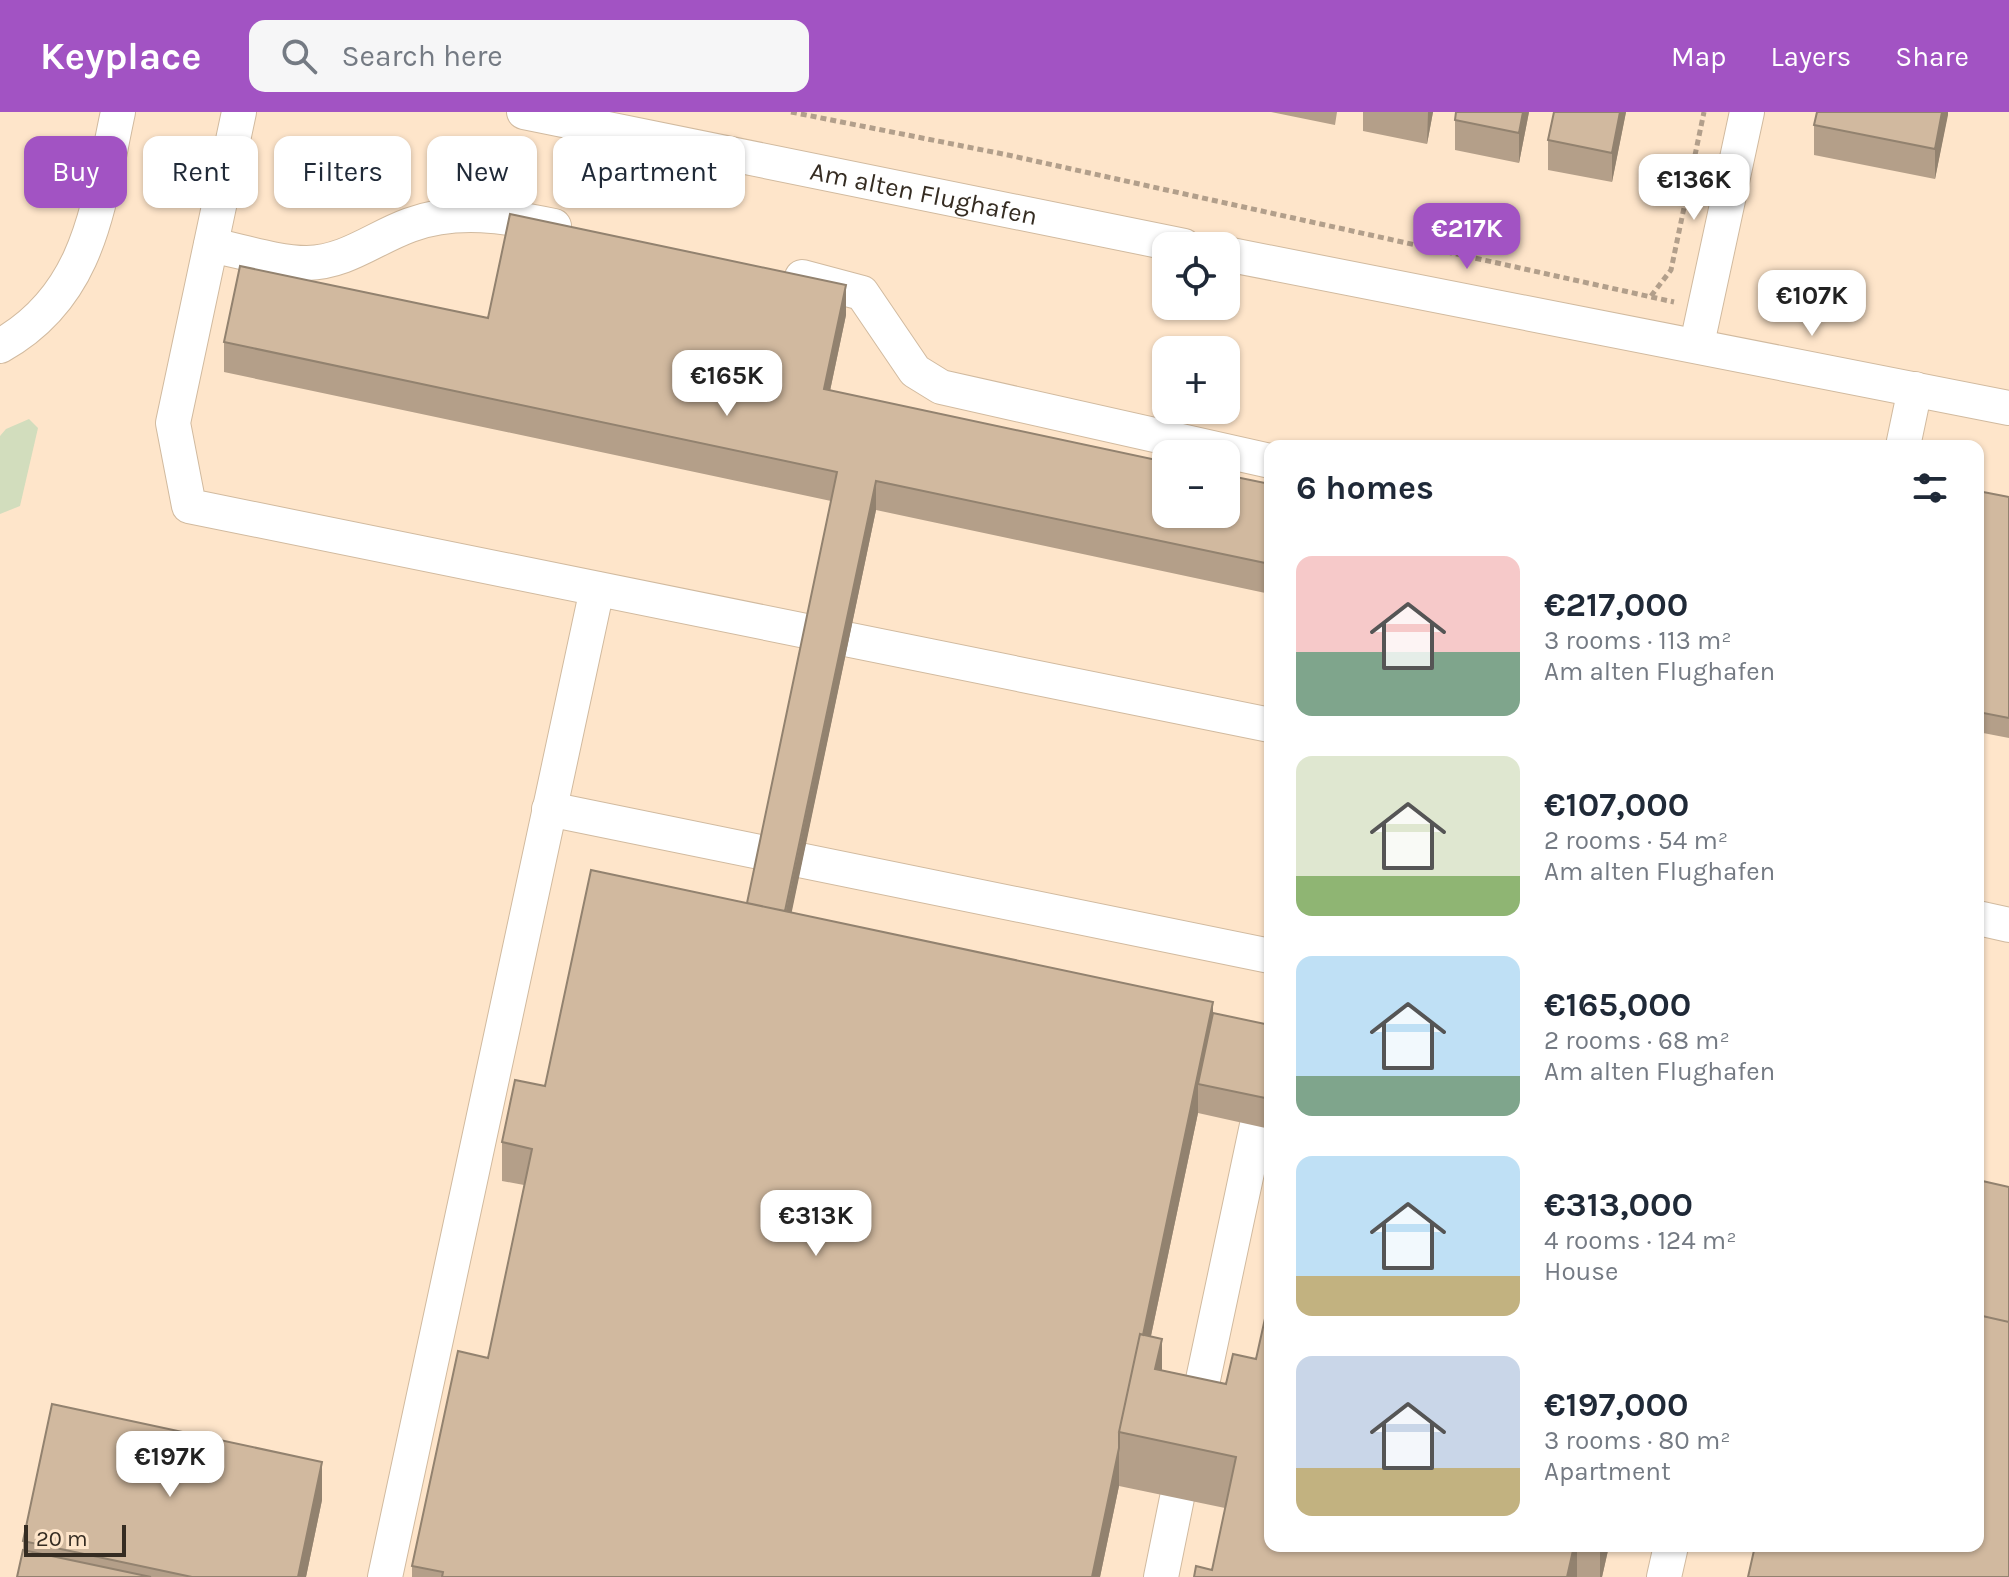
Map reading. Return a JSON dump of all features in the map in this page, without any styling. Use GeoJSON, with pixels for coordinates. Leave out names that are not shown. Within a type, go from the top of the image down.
{"type":"FeatureCollection","features":[{"type":"Feature","properties":{"kind":"street"},"geometry":{"type":"LineString","coordinates":[[0,346],[51,309],[78,270],[118,112]]}},
{"type":"Feature","properties":{"kind":"street"},"geometry":{"type":"LineString","coordinates":[[239,112],[173,423],[189,506],[1264,724]]}},
{"type":"Feature","properties":{"kind":"street","name":"Am alten Flughafen"},"geometry":{"type":"LineString","coordinates":[[524,112],[1152,240]]}},
{"type":"Feature","properties":{"kind":"street"},"geometry":{"type":"LineString","coordinates":[[1697,344],[1747,112]]}},
{"type":"Feature","properties":{"kind":"street"},"geometry":{"type":"LineString","coordinates":[[211,245],[306,263],[351,256],[407,226],[447,214],[518,219],[578,231]]}},
{"type":"Feature","properties":{"kind":"street"},"geometry":{"type":"LineString","coordinates":[[1240,257],[1697,344],[2009,408]]}},
{"type":"Feature","properties":{"kind":"street"},"geometry":{"type":"LineString","coordinates":[[775,272],[862,293],[877,310],[915,371],[941,387],[1264,460]]}},
{"type":"Feature","properties":{"kind":"street"},"geometry":{"type":"LineString","coordinates":[[1904,440],[1915,389]]}},
{"type":"Feature","properties":{"kind":"street"},"geometry":{"type":"LineString","coordinates":[[385,1577],[597,589]]}},
{"type":"Feature","properties":{"kind":"street"},"geometry":{"type":"LineString","coordinates":[[549,809],[1264,955]]}},
{"type":"Feature","properties":{"kind":"street"},"geometry":{"type":"LineString","coordinates":[[1984,919],[2009,925]]}},
{"type":"Feature","properties":{"kind":"street"},"geometry":{"type":"LineString","coordinates":[[1192,1430],[1257,1125]]}},
{"type":"Feature","properties":{"kind":"street"},"geometry":{"type":"LineString","coordinates":[[1161,1577],[1177,1498]]}},
{"type":"Feature","properties":{"kind":"street"},"geometry":{"type":"LineString","coordinates":[[1664,1577],[1670,1552]]}},
{"type":"Feature","properties":{"kind":"path"},"geometry":{"type":"LineString","coordinates":[[791,112],[1008,155],[1705,310]]}},
{"type":"Feature","properties":{"kind":"path"},"geometry":{"type":"LineString","coordinates":[[1650,296],[1671,270],[1704,112]]}},
{"type":"Feature","properties":{"kind":"green space"},"geometry":{"type":"Polygon","coordinates":[[[29,419],[38,428],[20,506],[0,514],[0,436],[6,429],[29,419]]]}},
{"type":"Feature","properties":{"kind":"building"},"geometry":{"type":"Polygon","coordinates":[[[1456,112],[1523,112],[1519,133],[1455,120],[1456,112]]]}},
{"type":"Feature","properties":{"kind":"building"},"geometry":{"type":"Polygon","coordinates":[[[1554,112],[1620,112],[1612,153],[1548,140],[1554,112]]]}},
{"type":"Feature","properties":{"kind":"building"},"geometry":{"type":"Polygon","coordinates":[[[1817,112],[1942,112],[1935,149],[1814,125],[1817,112]]]}},
{"type":"Feature","properties":{"kind":"building"},"geometry":{"type":"Polygon","coordinates":[[[510,214],[846,285],[824,389],[1152,459],[1152,528],[1240,528],[1240,478],[1264,483],[1264,563],[876,481],[785,911],[747,903],[837,472],[224,342],[240,266],[488,318],[510,214]]]}},
{"type":"Feature","properties":{"kind":"building"},"geometry":{"type":"Polygon","coordinates":[[[1984,492],[2009,497],[2009,718],[1984,713],[1984,492]]]}},
{"type":"Feature","properties":{"kind":"building"},"geometry":{"type":"Polygon","coordinates":[[[591,870],[1213,1002],[1143,1335],[1140,1334],[1119,1432],[1119,1448],[1092,1577],[442,1577],[443,1572],[412,1566],[458,1351],[488,1358],[532,1149],[502,1142],[515,1080],[545,1086],[591,870]]]}},
{"type":"Feature","properties":{"kind":"building"},"geometry":{"type":"Polygon","coordinates":[[[1213,1013],[1264,1024],[1264,1098],[1198,1084],[1213,1013]]]}},
{"type":"Feature","properties":{"kind":"building"},"geometry":{"type":"Polygon","coordinates":[[[1984,1181],[2009,1187],[2009,1322],[1984,1316],[1984,1181]]]}},
{"type":"Feature","properties":{"kind":"building"},"geometry":{"type":"Polygon","coordinates":[[[1984,1316],[2009,1322],[2009,1577],[1748,1577],[1754,1552],[1984,1552],[1984,1316]]]}},
{"type":"Feature","properties":{"kind":"building"},"geometry":{"type":"Polygon","coordinates":[[[1264,1323],[1264,1552],[1573,1552],[1567,1577],[1194,1577],[1196,1566],[1212,1570],[1236,1457],[1119,1432],[1140,1334],[1162,1339],[1155,1369],[1226,1384],[1233,1354],[1256,1359],[1264,1323]]]}},
{"type":"Feature","properties":{"kind":"building"},"geometry":{"type":"Polygon","coordinates":[[[52,1404],[322,1462],[298,1577],[192,1577],[23,1541],[52,1404]]]}},
{"type":"Feature","properties":{"kind":"building"},"geometry":{"type":"Polygon","coordinates":[[[23,1550],[151,1577],[17,1577],[23,1550]]]}}]}
